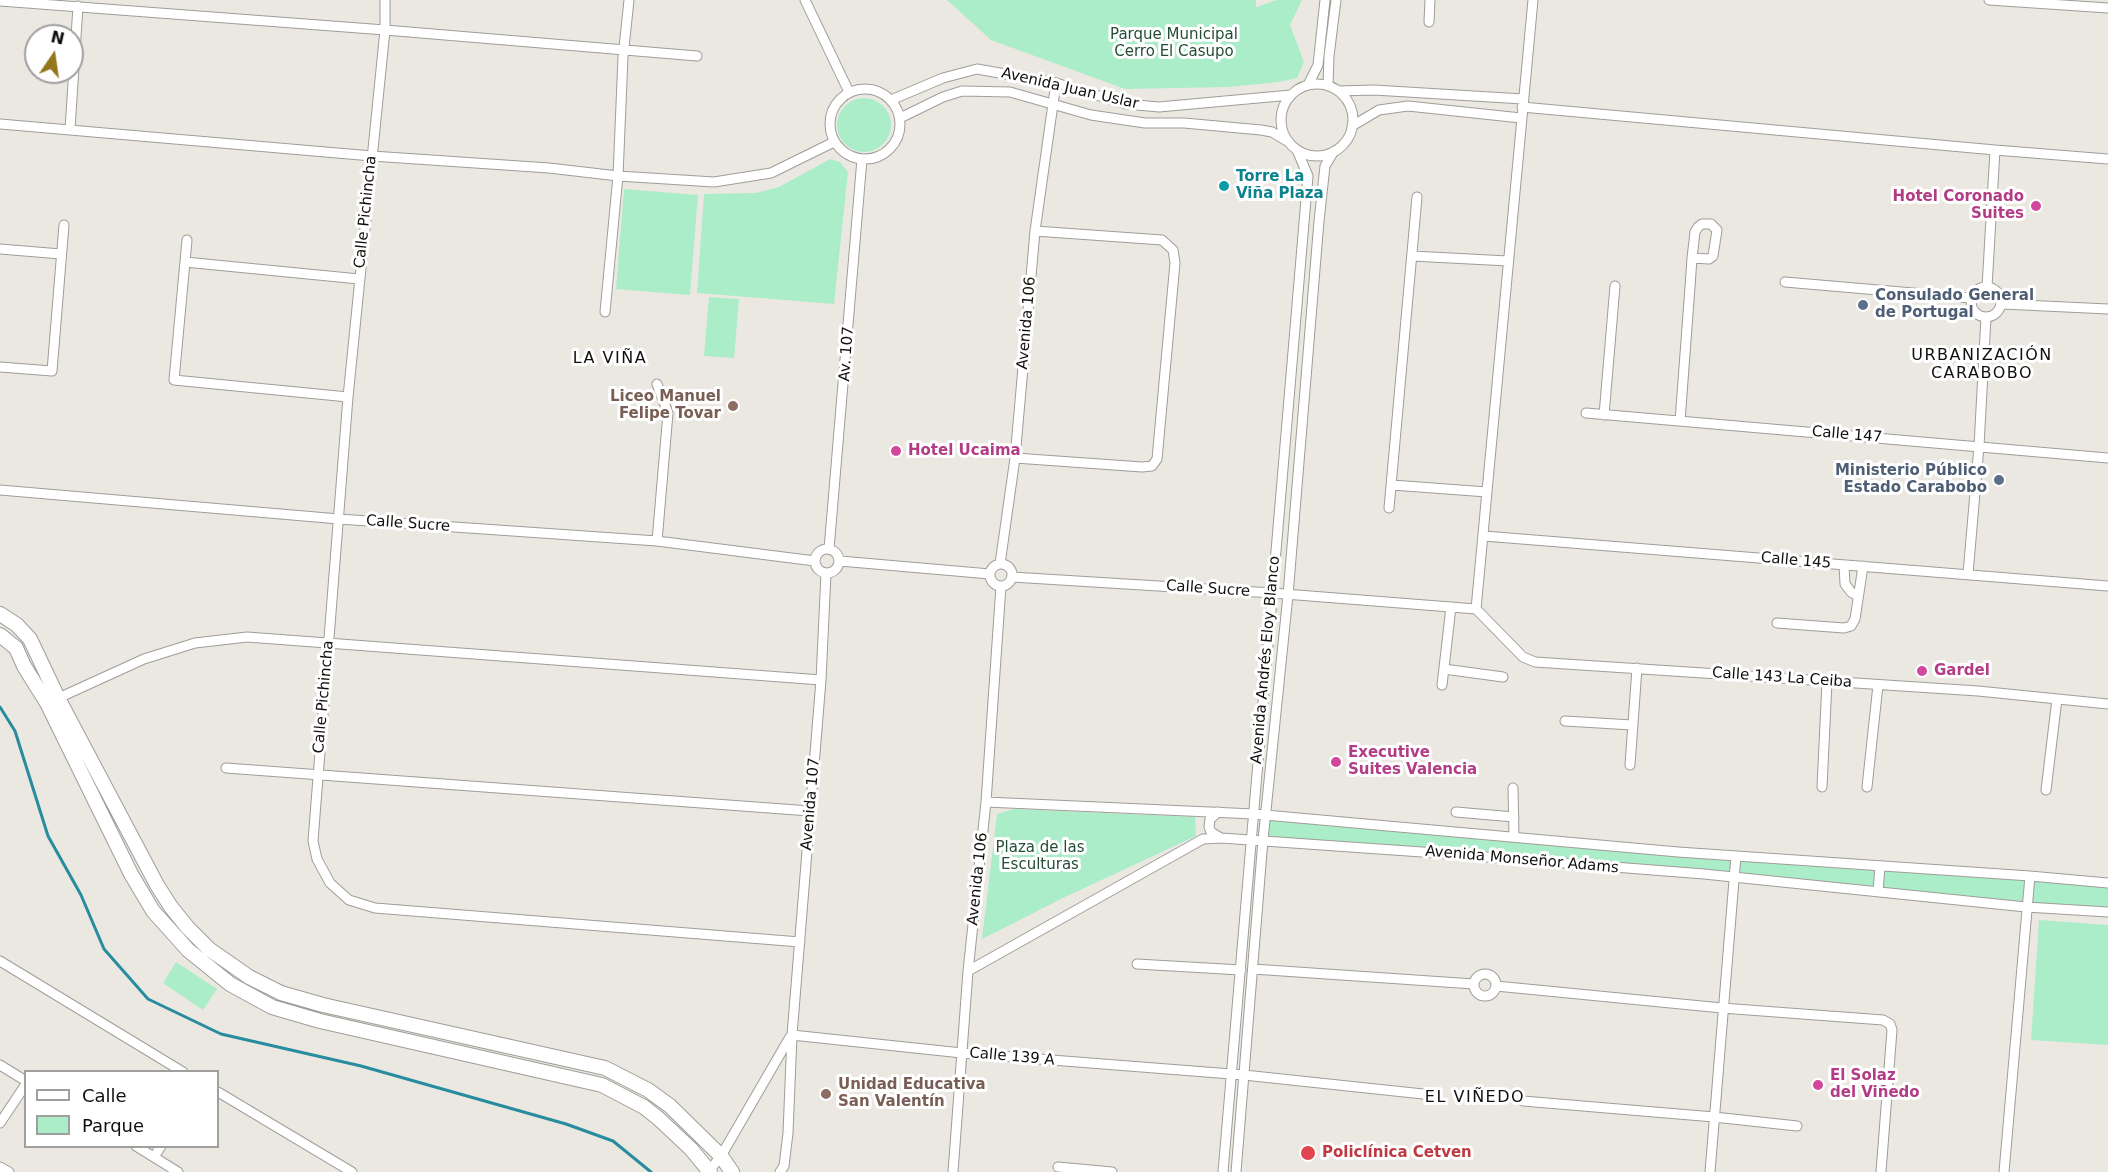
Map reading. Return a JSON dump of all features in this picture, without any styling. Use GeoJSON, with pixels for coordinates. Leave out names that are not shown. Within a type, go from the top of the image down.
{"type":"FeatureCollection","features":[{"type":"Feature","properties":{"kind":"street","name":"Calle Pichincha"},"geometry":{"type":"LineString","coordinates":[[385,0],[385,30],[348,397],[328,643],[313,841],[317,859],[330,883],[350,900],[375,908],[800,942]]}},
{"type":"Feature","properties":{"kind":"street"},"geometry":{"type":"LineString","coordinates":[[605,312],[618,176],[623,50],[629,0]]}},
{"type":"Feature","properties":{"kind":"street"},"geometry":{"type":"LineString","coordinates":[[805,0],[849,92]]}},
{"type":"Feature","properties":{"kind":"street"},"geometry":{"type":"LineString","coordinates":[[1308,85],[1318,65],[1325,0]]}},
{"type":"Feature","properties":{"kind":"street"},"geometry":{"type":"LineString","coordinates":[[1328,86],[1335,0]]}},
{"type":"Feature","properties":{"kind":"street"},"geometry":{"type":"LineString","coordinates":[[1429,22],[1430,0]]}},
{"type":"Feature","properties":{"kind":"street"},"geometry":{"type":"LineString","coordinates":[[1476,609],[1533,0]]}},
{"type":"Feature","properties":{"kind":"street"},"geometry":{"type":"LineString","coordinates":[[1989,0],[2052,2],[2108,8]]}},
{"type":"Feature","properties":{"kind":"street"},"geometry":{"type":"LineString","coordinates":[[0,1],[698,56]]}},
{"type":"Feature","properties":{"kind":"street"},"geometry":{"type":"LineString","coordinates":[[70,129],[78,6]]}},
{"type":"Feature","properties":{"kind":"street","name":"Avenida Juan Uslar"},"geometry":{"type":"LineString","coordinates":[[891,100],[943,78],[977,69],[1056,83],[1126,104],[1159,107],[1291,95]]}},
{"type":"Feature","properties":{"kind":"street","name":"Avenida 106"},"geometry":{"type":"LineString","coordinates":[[1000,564],[1015,458],[1035,231],[1056,83]]}},
{"type":"Feature","properties":{"kind":"street"},"geometry":{"type":"LineString","coordinates":[[1318,84],[1328,86],[1338,91],[1350,107],[1352,126],[1348,138],[1334,151],[1319,156],[1304,153],[1289,142],[1282,131],[1281,118],[1284,106],[1299,88],[1318,84]]}},
{"type":"Feature","properties":{"kind":"street"},"geometry":{"type":"LineString","coordinates":[[871,89],[891,100],[900,118],[900,130],[889,150],[879,156],[862,159],[847,155],[834,142],[830,133],[830,114],[841,98],[849,92],[871,89]]}},
{"type":"Feature","properties":{"kind":"street"},"geometry":{"type":"LineString","coordinates":[[1338,91],[1374,90],[1522,103],[2108,159]]}},
{"type":"Feature","properties":{"kind":"street","name":"Avenida Juan Uslar"},"geometry":{"type":"LineString","coordinates":[[900,118],[962,91],[1010,92],[1092,115],[1133,122],[1226,126],[1261,130],[1272,132],[1289,142]]}},
{"type":"Feature","properties":{"kind":"street"},"geometry":{"type":"LineString","coordinates":[[1352,126],[1379,110],[1408,106],[1521,118]]}},
{"type":"Feature","properties":{"kind":"street"},"geometry":{"type":"LineString","coordinates":[[0,124],[714,182],[771,173],[834,142]]}},
{"type":"Feature","properties":{"kind":"street","name":"Avenida Andrés Eloy Blanco"},"geometry":{"type":"LineString","coordinates":[[1223,1172],[1308,176],[1297,150]]}},
{"type":"Feature","properties":{"kind":"street"},"geometry":{"type":"LineString","coordinates":[[1987,286],[1995,150]]}},
{"type":"Feature","properties":{"kind":"street","name":"Avenida Andrés Eloy Blanco"},"geometry":{"type":"LineString","coordinates":[[1236,1172],[1265,815],[1288,595],[1321,192],[1325,166],[1334,151]]}},
{"type":"Feature","properties":{"kind":"street","name":"Av. 107"},"geometry":{"type":"LineString","coordinates":[[829,549],[862,159]]}},
{"type":"Feature","properties":{"kind":"street"},"geometry":{"type":"LineString","coordinates":[[1389,508],[1417,197]]}},
{"type":"Feature","properties":{"kind":"street"},"geometry":{"type":"LineString","coordinates":[[0,367],[52,371],[64,225]]}},
{"type":"Feature","properties":{"kind":"street"},"geometry":{"type":"LineString","coordinates":[[1015,458],[1152,466],[1157,459],[1175,264],[1173,250],[1162,240],[1035,231]]}},
{"type":"Feature","properties":{"kind":"street"},"geometry":{"type":"LineString","coordinates":[[187,240],[174,380],[348,397]]}},
{"type":"Feature","properties":{"kind":"street"},"geometry":{"type":"LineString","coordinates":[[0,249],[61,254]]}},
{"type":"Feature","properties":{"kind":"street"},"geometry":{"type":"LineString","coordinates":[[1412,256],[1508,261]]}},
{"type":"Feature","properties":{"kind":"street"},"geometry":{"type":"LineString","coordinates":[[1680,421],[1692,258]]}},
{"type":"Feature","properties":{"kind":"street"},"geometry":{"type":"LineString","coordinates":[[185,262],[359,279]]}},
{"type":"Feature","properties":{"kind":"street"},"geometry":{"type":"LineString","coordinates":[[1785,282],[1971,298]]}},
{"type":"Feature","properties":{"kind":"street"},"geometry":{"type":"LineString","coordinates":[[1604,415],[1615,286]]}},
{"type":"Feature","properties":{"kind":"street"},"geometry":{"type":"LineString","coordinates":[[1971,298],[1979,288],[1987,286],[1998,292],[2002,304]]}},
{"type":"Feature","properties":{"kind":"street"},"geometry":{"type":"LineString","coordinates":[[1971,298],[1974,311],[1986,317],[1995,315],[2002,304]]}},
{"type":"Feature","properties":{"kind":"street"},"geometry":{"type":"LineString","coordinates":[[2002,304],[2108,309]]}},
{"type":"Feature","properties":{"kind":"street"},"geometry":{"type":"LineString","coordinates":[[1968,574],[1979,446],[1986,317]]}},
{"type":"Feature","properties":{"kind":"street"},"geometry":{"type":"LineString","coordinates":[[657,384],[668,413],[657,542]]}},
{"type":"Feature","properties":{"kind":"street","name":"Calle 147"},"geometry":{"type":"LineString","coordinates":[[1586,413],[2108,458]]}},
{"type":"Feature","properties":{"kind":"street"},"geometry":{"type":"LineString","coordinates":[[1392,485],[1487,492]]}},
{"type":"Feature","properties":{"kind":"street","name":"Calle Sucre"},"geometry":{"type":"LineString","coordinates":[[0,490],[339,519],[657,542],[815,561]]}},
{"type":"Feature","properties":{"kind":"street","name":"Calle 145"},"geometry":{"type":"LineString","coordinates":[[1484,536],[2108,586]]}},
{"type":"Feature","properties":{"kind":"street"},"geometry":{"type":"LineString","coordinates":[[829,549],[837,553],[840,561],[837,569],[826,573],[818,569],[815,561],[821,550],[829,549]]}},
{"type":"Feature","properties":{"kind":"street"},"geometry":{"type":"LineString","coordinates":[[840,561],[990,574]]}},
{"type":"Feature","properties":{"kind":"street"},"geometry":{"type":"LineString","coordinates":[[1000,564],[1007,566],[1012,577],[1008,584],[1001,586],[994,584],[990,574],[993,567],[1000,564]]}},
{"type":"Feature","properties":{"kind":"street"},"geometry":{"type":"LineString","coordinates":[[1844,565],[1845,584],[1851,592],[1858,596]]}},
{"type":"Feature","properties":{"kind":"street"},"geometry":{"type":"LineString","coordinates":[[1777,623],[1848,628],[1855,619],[1863,566]]}},
{"type":"Feature","properties":{"kind":"street","name":"Avenida 107"},"geometry":{"type":"LineString","coordinates":[[783,1170],[788,1133],[792,1035],[821,680],[826,573]]}},
{"type":"Feature","properties":{"kind":"street","name":"Calle Sucre"},"geometry":{"type":"LineString","coordinates":[[1012,577],[1272,593],[1476,609]]}},
{"type":"Feature","properties":{"kind":"street","name":"Avenida 106"},"geometry":{"type":"LineString","coordinates":[[953,1172],[968,971],[986,802],[1001,586]]}},
{"type":"Feature","properties":{"kind":"street"},"geometry":{"type":"LineString","coordinates":[[1442,685],[1451,607]]}},
{"type":"Feature","properties":{"kind":"street","name":"Calle 143 La Ceiba"},"geometry":{"type":"LineString","coordinates":[[1476,609],[1523,657],[1534,662],[1978,691],[2108,704]]}},
{"type":"Feature","properties":{"kind":"street"},"geometry":{"type":"LineString","coordinates":[[0,614],[26,633],[53,700],[131,874],[161,921],[188,950],[230,984],[258,1001],[320,1021],[602,1085],[644,1107],[691,1149],[709,1172],[721,1156],[792,1035]]}},
{"type":"Feature","properties":{"kind":"street"},"geometry":{"type":"LineString","coordinates":[[0,635],[16,648],[24,666],[53,700],[171,907],[209,949],[260,984],[281,993],[323,1005],[605,1068],[648,1090],[670,1106],[721,1156],[732,1172]]}},
{"type":"Feature","properties":{"kind":"street"},"geometry":{"type":"LineString","coordinates":[[53,700],[144,659],[195,643],[247,637],[821,680]]}},
{"type":"Feature","properties":{"kind":"street"},"geometry":{"type":"LineString","coordinates":[[1630,765],[1637,668]]}},
{"type":"Feature","properties":{"kind":"street"},"geometry":{"type":"LineString","coordinates":[[1444,669],[1503,677]]}},
{"type":"Feature","properties":{"kind":"street"},"geometry":{"type":"LineString","coordinates":[[1822,787],[1827,682]]}},
{"type":"Feature","properties":{"kind":"street"},"geometry":{"type":"LineString","coordinates":[[1867,787],[1878,685]]}},
{"type":"Feature","properties":{"kind":"street"},"geometry":{"type":"LineString","coordinates":[[2046,790],[2057,699]]}},
{"type":"Feature","properties":{"kind":"street"},"geometry":{"type":"LineString","coordinates":[[1565,721],[1632,725]]}},
{"type":"Feature","properties":{"kind":"street"},"geometry":{"type":"LineString","coordinates":[[226,768],[810,811]]}},
{"type":"Feature","properties":{"kind":"street"},"geometry":{"type":"LineString","coordinates":[[1514,788],[1514,837]]}},
{"type":"Feature","properties":{"kind":"street","name":"Avenida Monseñor Adams"},"geometry":{"type":"LineString","coordinates":[[986,802],[1254,814],[1736,856],[2108,883]]}},
{"type":"Feature","properties":{"kind":"street"},"geometry":{"type":"LineString","coordinates":[[1218,812],[1210,819],[1209,827],[1211,832],[1221,838]]}},
{"type":"Feature","properties":{"kind":"street"},"geometry":{"type":"LineString","coordinates":[[1456,812],[1514,817]]}},
{"type":"Feature","properties":{"kind":"street","name":"Avenida Monseñor Adams"},"geometry":{"type":"LineString","coordinates":[[968,971],[1203,839],[1221,838],[1434,852],[2108,912]]}},
{"type":"Feature","properties":{"kind":"street"},"geometry":{"type":"LineString","coordinates":[[1710,1172],[1736,856]]}},
{"type":"Feature","properties":{"kind":"street"},"geometry":{"type":"LineString","coordinates":[[131,874],[147,866]]}},
{"type":"Feature","properties":{"kind":"street"},"geometry":{"type":"LineString","coordinates":[[1878,892],[1880,866]]}},
{"type":"Feature","properties":{"kind":"street"},"geometry":{"type":"LineString","coordinates":[[2004,1172],[2030,876]]}},
{"type":"Feature","properties":{"kind":"street"},"geometry":{"type":"LineString","coordinates":[[0,961],[181,1070]]}},
{"type":"Feature","properties":{"kind":"street"},"geometry":{"type":"LineString","coordinates":[[1137,964],[1241,970]]}},
{"type":"Feature","properties":{"kind":"street"},"geometry":{"type":"LineString","coordinates":[[1253,969],[1474,984]]}},
{"type":"Feature","properties":{"kind":"street"},"geometry":{"type":"LineString","coordinates":[[1488,974],[1494,979],[1496,986],[1493,992],[1484,996],[1475,990],[1474,984],[1477,977],[1488,974]]}},
{"type":"Feature","properties":{"kind":"street"},"geometry":{"type":"LineString","coordinates":[[1496,986],[1722,1008],[1883,1020],[1890,1024],[1892,1030],[1881,1172]]}},
{"type":"Feature","properties":{"kind":"street","name":"Calle 139 A"},"geometry":{"type":"LineString","coordinates":[[792,1035],[962,1053],[1244,1075],[1423,1094]]}},
{"type":"Feature","properties":{"kind":"street"},"geometry":{"type":"LineString","coordinates":[[559,1074],[562,1058]]}},
{"type":"Feature","properties":{"kind":"street"},"geometry":{"type":"LineString","coordinates":[[0,1065],[24,1081]]}},
{"type":"Feature","properties":{"kind":"street"},"geometry":{"type":"LineString","coordinates":[[0,1123],[24,1085]]}},
{"type":"Feature","properties":{"kind":"street"},"geometry":{"type":"LineString","coordinates":[[219,1093],[352,1172]]}},
{"type":"Feature","properties":{"kind":"street"},"geometry":{"type":"LineString","coordinates":[[1522,1101],[1797,1126]]}},
{"type":"Feature","properties":{"kind":"street"},"geometry":{"type":"LineString","coordinates":[[139,1148],[178,1172]]}},
{"type":"Feature","properties":{"kind":"street"},"geometry":{"type":"LineString","coordinates":[[154,1157],[160,1148]]}},
{"type":"Feature","properties":{"kind":"street"},"geometry":{"type":"LineString","coordinates":[[0,1167],[9,1172]]}},
{"type":"Feature","properties":{"kind":"street"},"geometry":{"type":"LineString","coordinates":[[1058,1167],[1112,1172]]}},
{"type":"Feature","properties":{"kind":"green space","name":"Parque Municipal Cerro El Casupo"},"geometry":{"type":"Polygon","coordinates":[[[947,0],[1256,0],[1256,7],[1277,0],[1302,0],[1290,25],[1304,62],[1297,78],[1279,82],[1228,87],[1125,89],[991,40],[947,0]]]}},
{"type":"Feature","properties":{"kind":"green space"},"geometry":{"type":"Polygon","coordinates":[[[859,98],[869,98],[879,102],[887,110],[891,125],[887,140],[879,148],[869,152],[859,152],[849,148],[841,140],[837,130],[837,120],[841,110],[849,102],[859,98]]]}},
{"type":"Feature","properties":{"kind":"green space"},"geometry":{"type":"Polygon","coordinates":[[[830,159],[840,162],[848,172],[834,304],[697,293],[704,194],[756,193],[779,187],[830,159]]]}},
{"type":"Feature","properties":{"kind":"green space"},"geometry":{"type":"Polygon","coordinates":[[[624,189],[698,195],[690,295],[616,289],[624,189]]]}},
{"type":"Feature","properties":{"kind":"green space"},"geometry":{"type":"Polygon","coordinates":[[[709,297],[739,299],[734,358],[704,356],[709,297]]]}},
{"type":"Feature","properties":{"kind":"green space","name":"Plaza de las Esculturas"},"geometry":{"type":"Polygon","coordinates":[[[1014,809],[1195,817],[1196,836],[1065,897],[982,939],[997,814],[1014,809]]]}},
{"type":"Feature","properties":{"kind":"green space"},"geometry":{"type":"Polygon","coordinates":[[[1265,815],[2108,883],[2108,912],[1263,840],[1265,815]]]}},
{"type":"Feature","properties":{"kind":"green space"},"geometry":{"type":"Polygon","coordinates":[[[2039,920],[2108,925],[2108,1045],[2031,1040],[2039,920]]]}},
{"type":"Feature","properties":{"kind":"green space"},"geometry":{"type":"Polygon","coordinates":[[[176,962],[217,989],[203,1010],[163,983],[176,962]]]}},
{"type":"Feature","properties":{"kind":"waterway"},"geometry":{"type":"LineString","coordinates":[[0,707],[15,731],[48,836],[81,895],[104,949],[148,999],[221,1034],[361,1066],[566,1124],[613,1141],[651,1172]]}},
{"type":"Feature","properties":{"kind":"place","name":"Torre La Viña Plaza"},"geometry":{"type":"Point","coordinates":[1224,186]}},
{"type":"Feature","properties":{"kind":"place","name":"Hotel Coronado Suites"},"geometry":{"type":"Point","coordinates":[2036,206]}},
{"type":"Feature","properties":{"kind":"place","name":"Consulado General de Portugal"},"geometry":{"type":"Point","coordinates":[1863,305]}},
{"type":"Feature","properties":{"kind":"place","name":"Liceo Manuel Felipe Tovar"},"geometry":{"type":"Point","coordinates":[733,406]}},
{"type":"Feature","properties":{"kind":"place","name":"Hotel Ucaima"},"geometry":{"type":"Point","coordinates":[896,451]}},
{"type":"Feature","properties":{"kind":"place","name":"Ministerio Público Estado Carabobo"},"geometry":{"type":"Point","coordinates":[1999,480]}},
{"type":"Feature","properties":{"kind":"place","name":"Gardel"},"geometry":{"type":"Point","coordinates":[1922,671]}},
{"type":"Feature","properties":{"kind":"place","name":"Executive Suites Valencia"},"geometry":{"type":"Point","coordinates":[1336,762]}},
{"type":"Feature","properties":{"kind":"place","name":"El Solaz del Viñedo"},"geometry":{"type":"Point","coordinates":[1818,1085]}},
{"type":"Feature","properties":{"kind":"place","name":"Unidad Educativa San Valentín"},"geometry":{"type":"Point","coordinates":[826,1094]}},
{"type":"Feature","properties":{"kind":"place","name":"Policlínica Cetven"},"geometry":{"type":"Point","coordinates":[1308,1153]}},
{"type":"Feature","properties":{"kind":"district","name":"LA VIÑA"},"geometry":{"type":"Point","coordinates":[610,359]}},
{"type":"Feature","properties":{"kind":"district","name":"URBANIZACIÓN CARABOBO"},"geometry":{"type":"Point","coordinates":[1982,365]}},
{"type":"Feature","properties":{"kind":"district","name":"EL VIÑEDO"},"geometry":{"type":"Point","coordinates":[1475,1098]}}]}
